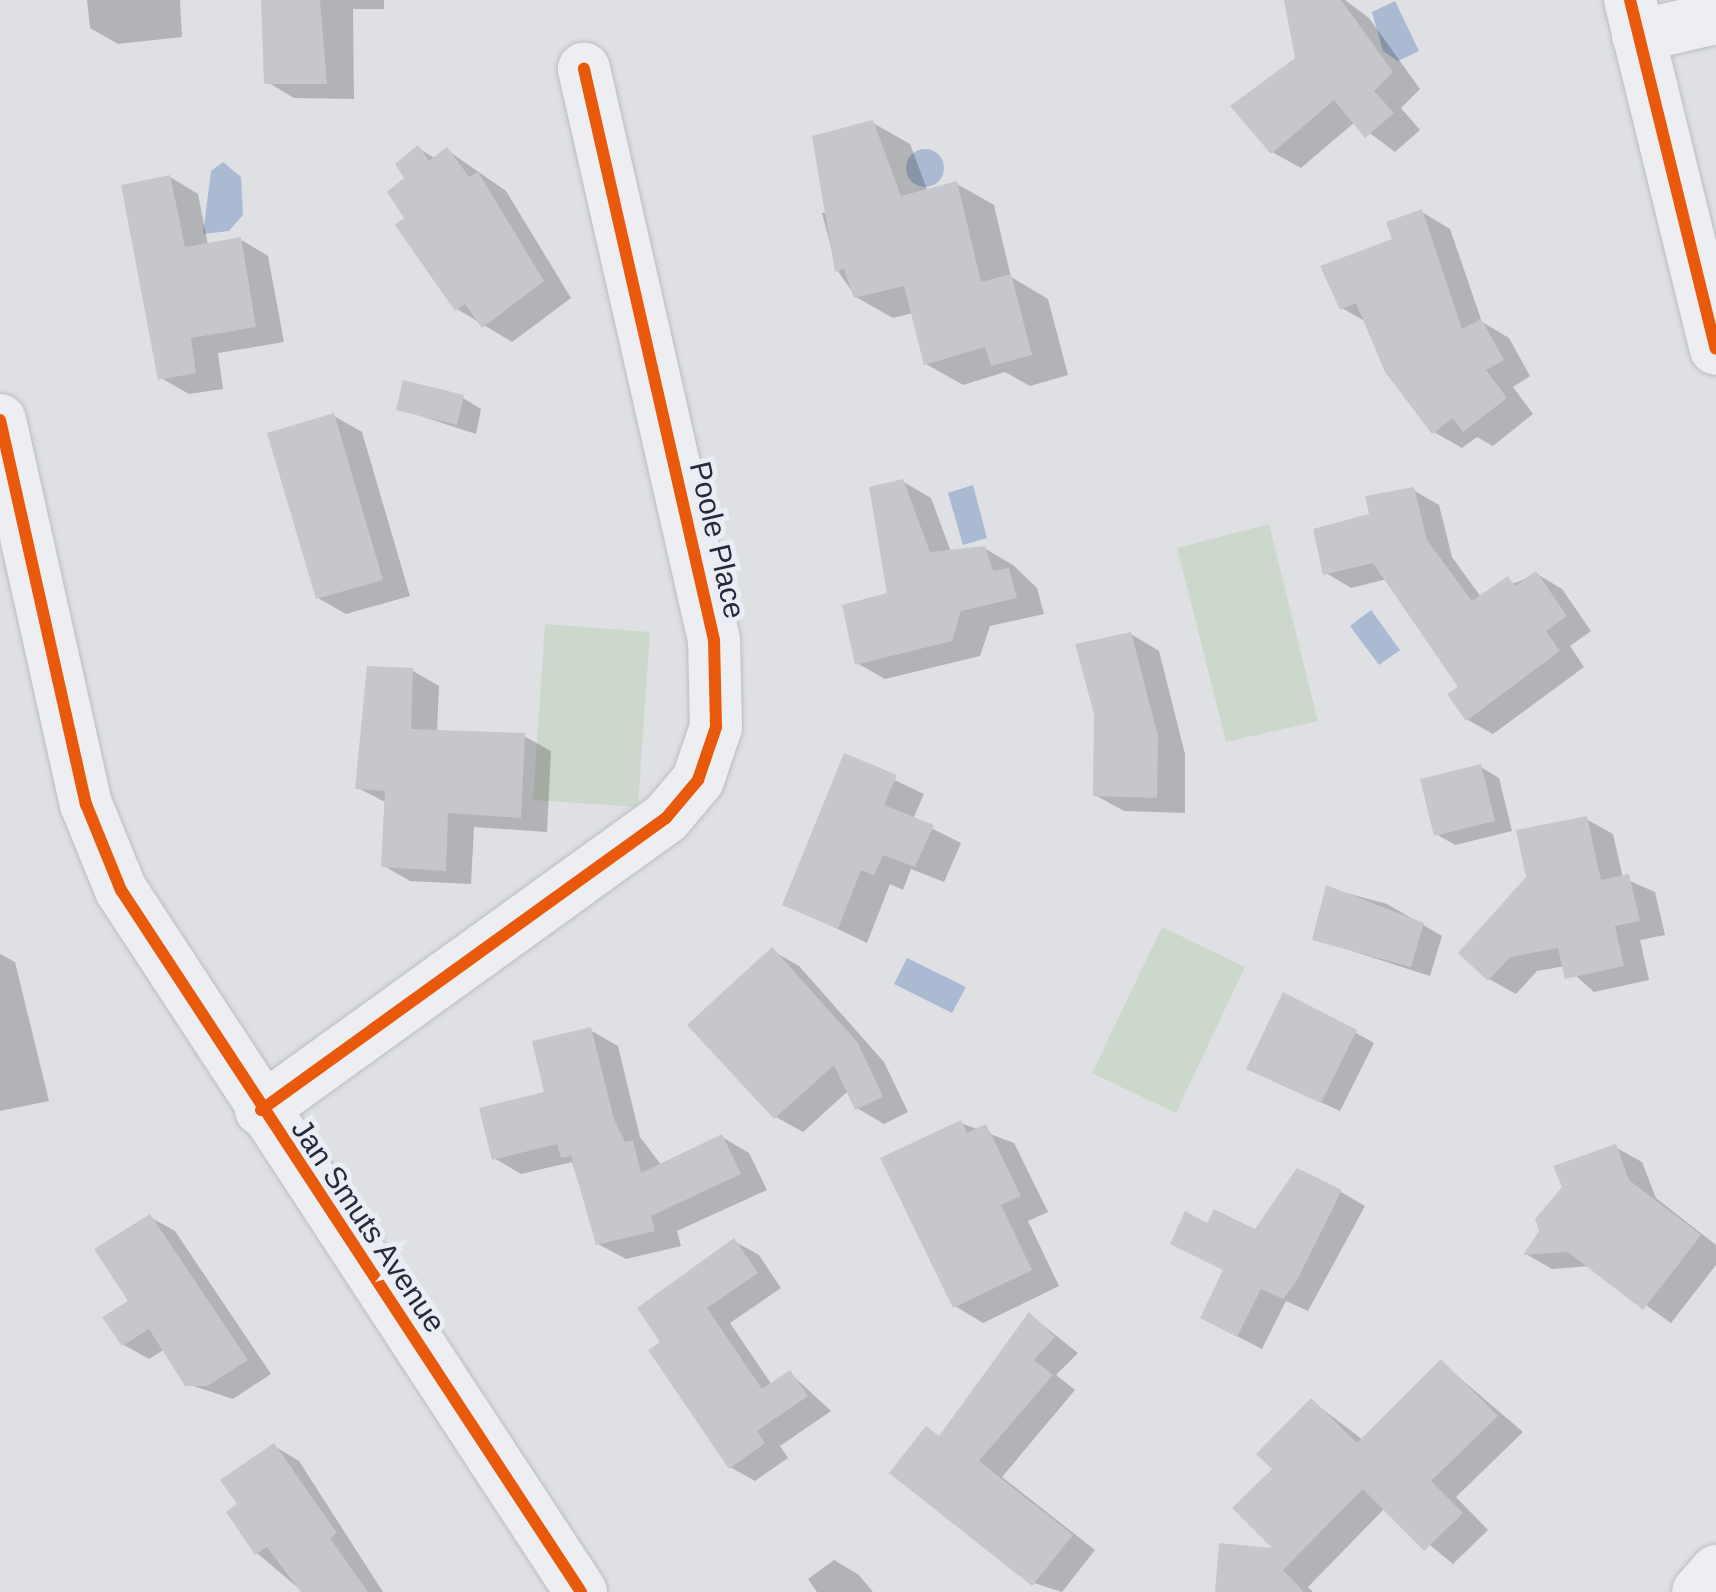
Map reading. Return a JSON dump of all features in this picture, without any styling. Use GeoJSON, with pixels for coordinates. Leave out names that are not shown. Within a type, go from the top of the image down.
{"type":"FeatureCollection","features":[{"type":"Feature","properties":{"kind":"street"},"geometry":{"type":"LineString","coordinates":[[1716,18],[1634,18],[1716,349]]}},
{"type":"Feature","properties":{"kind":"street","name":"Poole Place"},"geometry":{"type":"LineString","coordinates":[[261,1110],[666,818],[698,780],[716,727],[714,640],[584,68]]}},
{"type":"Feature","properties":{"kind":"street","name":"Jan Smuts Avenue"},"geometry":{"type":"LineString","coordinates":[[0,420],[86,804],[121,890],[261,1110],[581,1592]]}},
{"type":"Feature","properties":{"kind":"street"},"geometry":{"type":"LineString","coordinates":[[1698,1592],[1716,1571]]}},
{"type":"Feature","properties":{"kind":"shaded area"},"geometry":{"type":"Polygon","coordinates":[[[1269,524],[1318,721],[1226,742],[1177,548],[1269,524]]]}},
{"type":"Feature","properties":{"kind":"shaded area"},"geometry":{"type":"Polygon","coordinates":[[[545,624],[650,632],[638,807],[533,800],[545,624]]]}},
{"type":"Feature","properties":{"kind":"shaded area"},"geometry":{"type":"Polygon","coordinates":[[[1162,927],[1245,967],[1176,1113],[1092,1073],[1162,927]]]}},
{"type":"Feature","properties":{"kind":"water"},"geometry":{"type":"Polygon","coordinates":[[[1395,1],[1419,51],[1398,61],[1383,51],[1372,12],[1395,1]]]}},
{"type":"Feature","properties":{"kind":"water"},"geometry":{"type":"Polygon","coordinates":[[[925,149],[938,155],[944,168],[938,181],[925,187],[912,181],[906,168],[912,155],[925,149]]]}},
{"type":"Feature","properties":{"kind":"water"},"geometry":{"type":"Polygon","coordinates":[[[223,162],[241,177],[243,215],[229,231],[203,234],[211,171],[223,162]]]}},
{"type":"Feature","properties":{"kind":"water"},"geometry":{"type":"Polygon","coordinates":[[[973,485],[987,538],[963,545],[948,493],[973,485]]]}},
{"type":"Feature","properties":{"kind":"water"},"geometry":{"type":"Polygon","coordinates":[[[1371,610],[1400,650],[1379,665],[1350,626],[1371,610]]]}},
{"type":"Feature","properties":{"kind":"water"},"geometry":{"type":"Polygon","coordinates":[[[907,958],[966,987],[952,1013],[894,984],[907,958]]]}},
{"type":"Feature","properties":{"kind":"building"},"geometry":{"type":"Polygon","coordinates":[[[261,0],[320,0],[327,84],[264,84],[261,0]]]}},
{"type":"Feature","properties":{"kind":"building"},"geometry":{"type":"Polygon","coordinates":[[[1284,0],[1341,0],[1393,72],[1374,91],[1394,113],[1365,138],[1334,100],[1271,154],[1230,106],[1295,58],[1284,0]]]}},
{"type":"Feature","properties":{"kind":"building"},"geometry":{"type":"Polygon","coordinates":[[[873,120],[901,196],[957,181],[981,282],[1011,274],[1032,355],[991,366],[985,347],[924,365],[904,286],[854,298],[844,269],[835,272],[812,136],[873,120]]]}},
{"type":"Feature","properties":{"kind":"building"},"geometry":{"type":"Polygon","coordinates":[[[418,145],[429,161],[447,147],[469,177],[478,172],[544,281],[482,328],[465,304],[455,311],[395,225],[404,218],[387,192],[404,178],[395,164],[418,145]]]}},
{"type":"Feature","properties":{"kind":"building"},"geometry":{"type":"Polygon","coordinates":[[[170,175],[185,247],[241,237],[256,327],[191,338],[196,373],[158,380],[121,185],[170,175]]]}},
{"type":"Feature","properties":{"kind":"building"},"geometry":{"type":"Polygon","coordinates":[[[1422,209],[1462,329],[1481,319],[1504,360],[1486,370],[1507,398],[1463,432],[1453,418],[1432,434],[1385,372],[1356,303],[1340,310],[1320,266],[1392,239],[1386,222],[1422,209]]]}},
{"type":"Feature","properties":{"kind":"building"},"geometry":{"type":"Polygon","coordinates":[[[403,380],[464,395],[457,425],[396,410],[403,380]]]}},
{"type":"Feature","properties":{"kind":"building"},"geometry":{"type":"Polygon","coordinates":[[[334,413],[383,580],[316,599],[267,433],[334,413]]]}},
{"type":"Feature","properties":{"kind":"building"},"geometry":{"type":"Polygon","coordinates":[[[903,479],[930,552],[985,546],[993,571],[1009,568],[1017,598],[961,611],[952,641],[855,665],[842,605],[887,593],[869,487],[903,479]]]}},
{"type":"Feature","properties":{"kind":"building"},"geometry":{"type":"Polygon","coordinates":[[[1414,487],[1427,540],[1472,601],[1508,576],[1515,586],[1536,571],[1567,616],[1546,631],[1560,651],[1466,721],[1447,694],[1458,687],[1373,563],[1323,575],[1313,529],[1369,514],[1365,496],[1414,487]]]}},
{"type":"Feature","properties":{"kind":"building"},"geometry":{"type":"Polygon","coordinates":[[[1131,632],[1158,736],[1157,798],[1093,796],[1094,714],[1075,644],[1131,632]]]}},
{"type":"Feature","properties":{"kind":"building"},"geometry":{"type":"Polygon","coordinates":[[[367,666],[413,668],[411,729],[525,733],[521,818],[448,813],[446,871],[381,867],[385,791],[355,789],[367,666]]]}},
{"type":"Feature","properties":{"kind":"building"},"geometry":{"type":"Polygon","coordinates":[[[844,753],[897,775],[884,805],[934,825],[915,867],[883,855],[874,876],[861,870],[838,929],[782,905],[844,753]]]}},
{"type":"Feature","properties":{"kind":"building"},"geometry":{"type":"Polygon","coordinates":[[[1481,764],[1495,821],[1434,836],[1420,779],[1481,764]]]}},
{"type":"Feature","properties":{"kind":"building"},"geometry":{"type":"Polygon","coordinates":[[[1587,816],[1601,880],[1629,874],[1640,921],[1615,926],[1624,966],[1565,979],[1558,948],[1510,957],[1488,981],[1458,953],[1526,877],[1516,830],[1587,816]]]}},
{"type":"Feature","properties":{"kind":"building"},"geometry":{"type":"Polygon","coordinates":[[[1326,885],[1424,923],[1411,967],[1312,940],[1326,885]]]}},
{"type":"Feature","properties":{"kind":"building"},"geometry":{"type":"Polygon","coordinates":[[[772,947],[858,1043],[883,1097],[855,1110],[834,1065],[774,1119],[687,1025],[772,947]]]}},
{"type":"Feature","properties":{"kind":"building"},"geometry":{"type":"Polygon","coordinates":[[[1283,992],[1357,1030],[1321,1103],[1246,1069],[1283,992]]]}},
{"type":"Feature","properties":{"kind":"building"},"geometry":{"type":"Polygon","coordinates":[[[591,1027],[614,1119],[625,1142],[633,1140],[641,1173],[722,1134],[741,1174],[651,1216],[655,1231],[596,1245],[571,1156],[561,1158],[557,1144],[492,1160],[479,1108],[544,1092],[532,1041],[591,1027]]]}},
{"type":"Feature","properties":{"kind":"building"},"geometry":{"type":"Polygon","coordinates":[[[961,1120],[967,1133],[986,1124],[1021,1196],[1001,1205],[1032,1270],[953,1308],[880,1158],[961,1120]]]}},
{"type":"Feature","properties":{"kind":"building"},"geometry":{"type":"Polygon","coordinates":[[[1616,1144],[1629,1180],[1701,1235],[1643,1310],[1568,1252],[1523,1255],[1539,1231],[1535,1219],[1562,1187],[1553,1166],[1616,1144]]]}},
{"type":"Feature","properties":{"kind":"building"},"geometry":{"type":"Polygon","coordinates":[[[1297,1168],[1342,1190],[1296,1282],[1283,1299],[1261,1289],[1237,1337],[1200,1318],[1223,1270],[1170,1244],[1185,1211],[1207,1223],[1214,1209],[1255,1229],[1297,1168]]]}},
{"type":"Feature","properties":{"kind":"building"},"geometry":{"type":"Polygon","coordinates":[[[150,1214],[248,1360],[207,1386],[185,1386],[149,1329],[122,1346],[102,1317],[128,1301],[94,1249],[150,1214]]]}},
{"type":"Feature","properties":{"kind":"building"},"geometry":{"type":"Polygon","coordinates":[[[734,1238],[758,1273],[707,1308],[762,1389],[790,1370],[808,1396],[757,1431],[765,1443],[729,1469],[648,1350],[660,1342],[637,1308],[734,1238]]]}},
{"type":"Feature","properties":{"kind":"building"},"geometry":{"type":"Polygon","coordinates":[[[1029,1312],[1055,1337],[1034,1360],[1053,1375],[979,1461],[1073,1535],[1032,1586],[889,1473],[926,1426],[939,1436],[1029,1312]]]}},
{"type":"Feature","properties":{"kind":"building"},"geometry":{"type":"Polygon","coordinates":[[[1441,1359],[1498,1416],[1431,1481],[1463,1513],[1424,1551],[1363,1489],[1283,1570],[1304,1592],[1215,1592],[1219,1543],[1272,1548],[1232,1508],[1272,1469],[1256,1454],[1311,1398],[1357,1443],[1441,1359]]]}},
{"type":"Feature","properties":{"kind":"building"},"geometry":{"type":"Polygon","coordinates":[[[274,1443],[337,1533],[330,1538],[368,1592],[301,1592],[267,1547],[255,1555],[226,1512],[237,1504],[220,1480],[274,1443]]]}},
{"type":"Feature","properties":{"kind":"cycle path"},"geometry":{"type":"LineString","coordinates":[[1630,0],[1716,349]]}},
{"type":"Feature","properties":{"kind":"cycle path"},"geometry":{"type":"LineString","coordinates":[[261,1110],[666,818],[698,780],[716,727],[714,640],[584,69]]}},
{"type":"Feature","properties":{"kind":"cycle path"},"geometry":{"type":"LineString","coordinates":[[0,420],[86,804],[121,890],[581,1592]]}}]}
